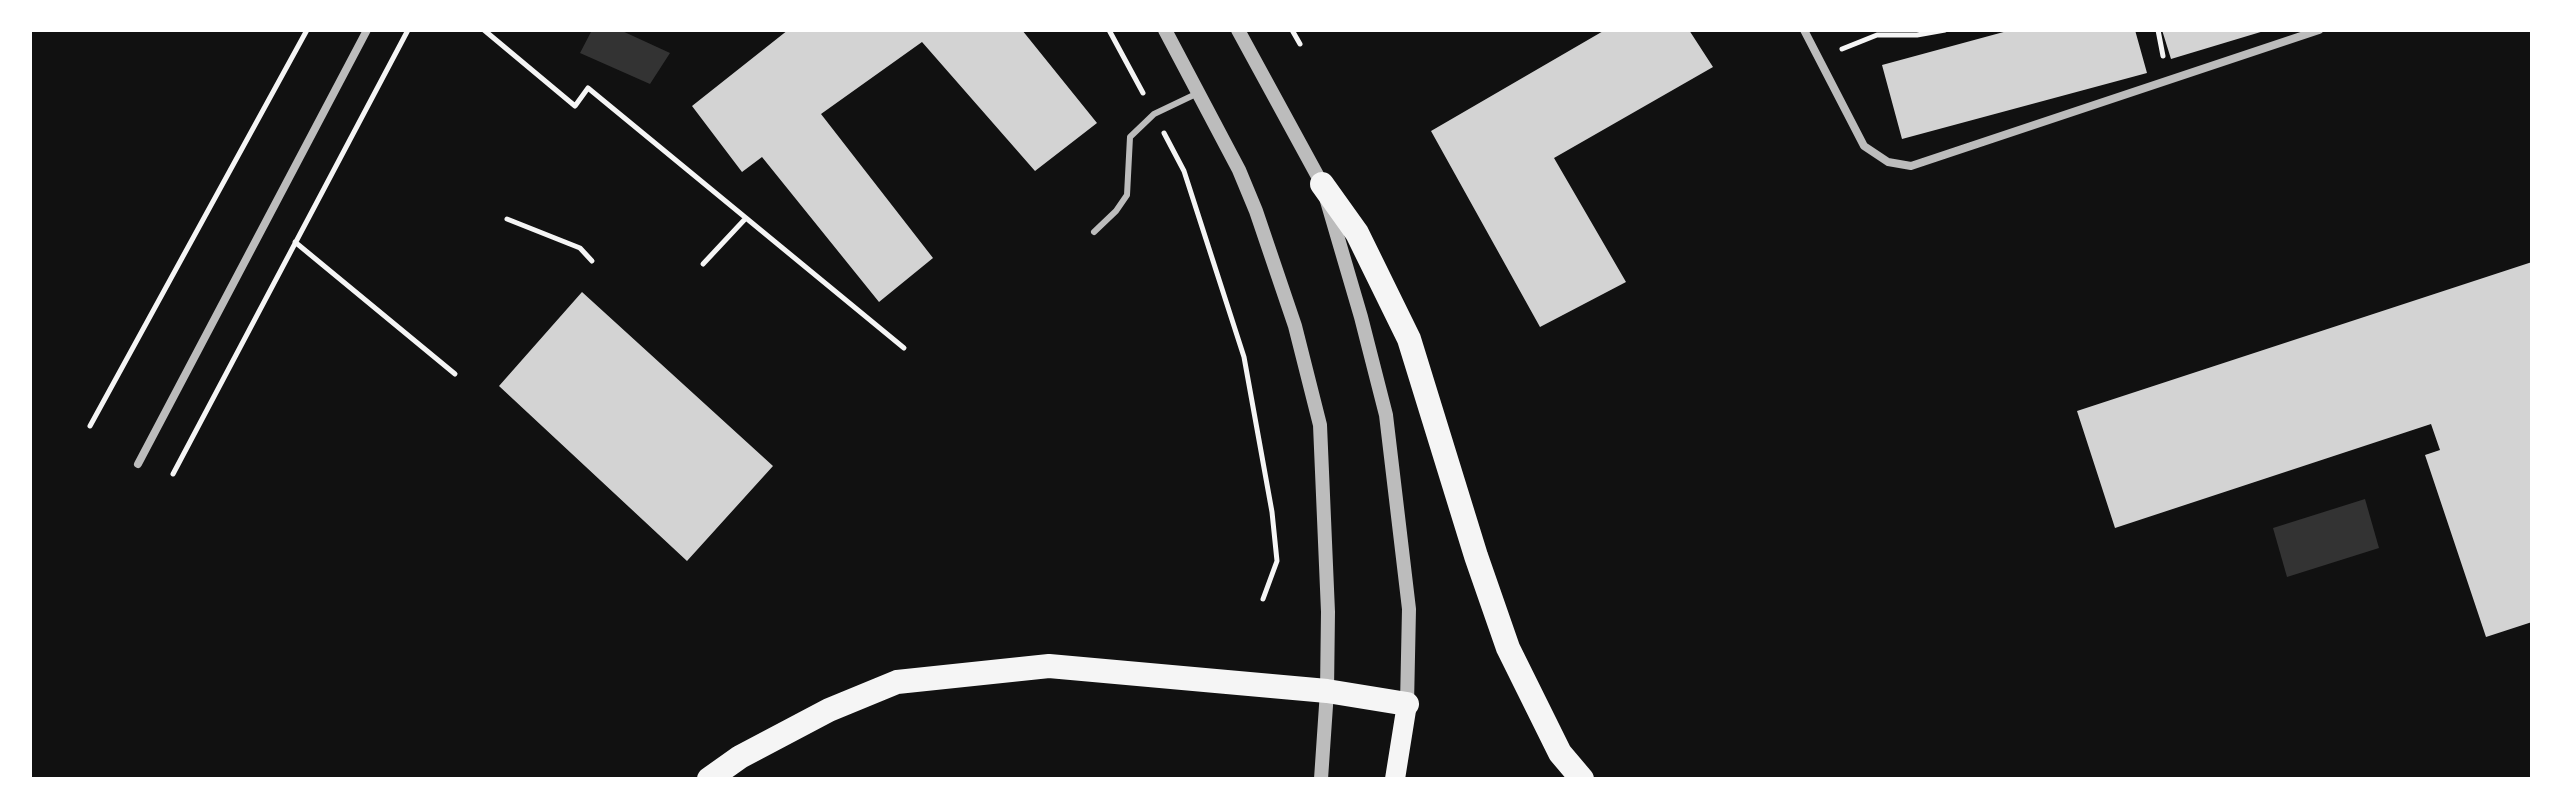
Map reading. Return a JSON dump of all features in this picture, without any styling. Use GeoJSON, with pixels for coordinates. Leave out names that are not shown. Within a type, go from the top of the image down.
{"type":"FeatureCollection","features":[{"type":"Feature","properties":{"kind":"highway"},"geometry":{"type":"LineString","coordinates":[[1322,184],[1357,233],[1409,339],[1476,556],[1508,648],[1560,753],[1582,779]]}},
{"type":"Feature","properties":{"kind":"highway"},"geometry":{"type":"LineString","coordinates":[[709,779],[740,757],[829,710],[897,682],[1049,666],[1327,691],[1407,704]]}},
{"type":"Feature","properties":{"kind":"main road"},"geometry":{"type":"LineString","coordinates":[[1395,779],[1407,704]]}},
{"type":"Feature","properties":{"kind":"street"},"geometry":{"type":"LineString","coordinates":[[138,464],[367,30]]}},
{"type":"Feature","properties":{"kind":"street"},"geometry":{"type":"LineString","coordinates":[[1165,30],[1239,170],[1256,211],[1295,326],[1320,425],[1328,612],[1321,779]]}},
{"type":"Feature","properties":{"kind":"street"},"geometry":{"type":"LineString","coordinates":[[1238,30],[1322,184],[1386,415],[1409,609],[1407,704]]}},
{"type":"Feature","properties":{"kind":"street"},"geometry":{"type":"LineString","coordinates":[[1804,30],[1864,146],[1888,162],[1911,166],[2319,30]]}},
{"type":"Feature","properties":{"kind":"lane"},"geometry":{"type":"LineString","coordinates":[[1094,232],[1116,211],[1127,195],[1130,137],[1154,114],[1198,93]]}},
{"type":"Feature","properties":{"kind":"path"},"geometry":{"type":"LineString","coordinates":[[90,426],[307,30]]}},
{"type":"Feature","properties":{"kind":"path"},"geometry":{"type":"LineString","coordinates":[[173,474],[408,30]]}},
{"type":"Feature","properties":{"kind":"path"},"geometry":{"type":"LineString","coordinates":[[484,30],[575,106],[588,88],[904,348]]}},
{"type":"Feature","properties":{"kind":"path"},"geometry":{"type":"LineString","coordinates":[[1109,30],[1184,171],[1244,357],[1272,512],[1277,561],[1263,599]]}},
{"type":"Feature","properties":{"kind":"path"},"geometry":{"type":"LineString","coordinates":[[1292,30],[1300,44]]}},
{"type":"Feature","properties":{"kind":"path"},"geometry":{"type":"LineString","coordinates":[[1819,60],[1877,35],[1917,35],[1945,30]]}},
{"type":"Feature","properties":{"kind":"path"},"geometry":{"type":"LineString","coordinates":[[703,264],[746,218]]}},
{"type":"Feature","properties":{"kind":"path"},"geometry":{"type":"LineString","coordinates":[[507,219],[580,248],[592,261]]}},
{"type":"Feature","properties":{"kind":"path"},"geometry":{"type":"LineString","coordinates":[[295,242],[455,374]]}},
{"type":"Feature","properties":{"kind":"shaded area"},"geometry":{"type":"Polygon","coordinates":[[[592,30],[620,30],[670,53],[650,84],[580,53],[592,30]]]}},
{"type":"Feature","properties":{"kind":"shaded area"},"geometry":{"type":"Polygon","coordinates":[[[2365,499],[2379,548],[2287,577],[2273,528],[2365,499]]]}},
{"type":"Feature","properties":{"kind":"building"},"geometry":{"type":"Polygon","coordinates":[[[788,30],[1022,30],[1097,123],[1035,171],[922,42],[821,114],[933,258],[879,302],[762,157],[742,172],[692,106],[788,30]]]}},
{"type":"Feature","properties":{"kind":"building"},"geometry":{"type":"Polygon","coordinates":[[[1605,30],[1689,30],[1713,67],[1554,158],[1626,282],[1540,327],[1431,131],[1605,30]]]}},
{"type":"Feature","properties":{"kind":"building"},"geometry":{"type":"Polygon","coordinates":[[[2011,30],[2135,30],[2147,73],[1902,139],[1882,65],[2011,30]]]}},
{"type":"Feature","properties":{"kind":"building"},"geometry":{"type":"Polygon","coordinates":[[[2162,30],[2264,30],[2264,31],[2171,59],[2162,30]]]}},
{"type":"Feature","properties":{"kind":"building"},"geometry":{"type":"Polygon","coordinates":[[[2532,262],[2532,622],[2486,637],[2425,455],[2440,450],[2431,424],[2115,528],[2077,411],[2532,262]]]}},
{"type":"Feature","properties":{"kind":"building"},"geometry":{"type":"Polygon","coordinates":[[[582,292],[773,466],[687,561],[499,386],[582,292]]]}}]}
